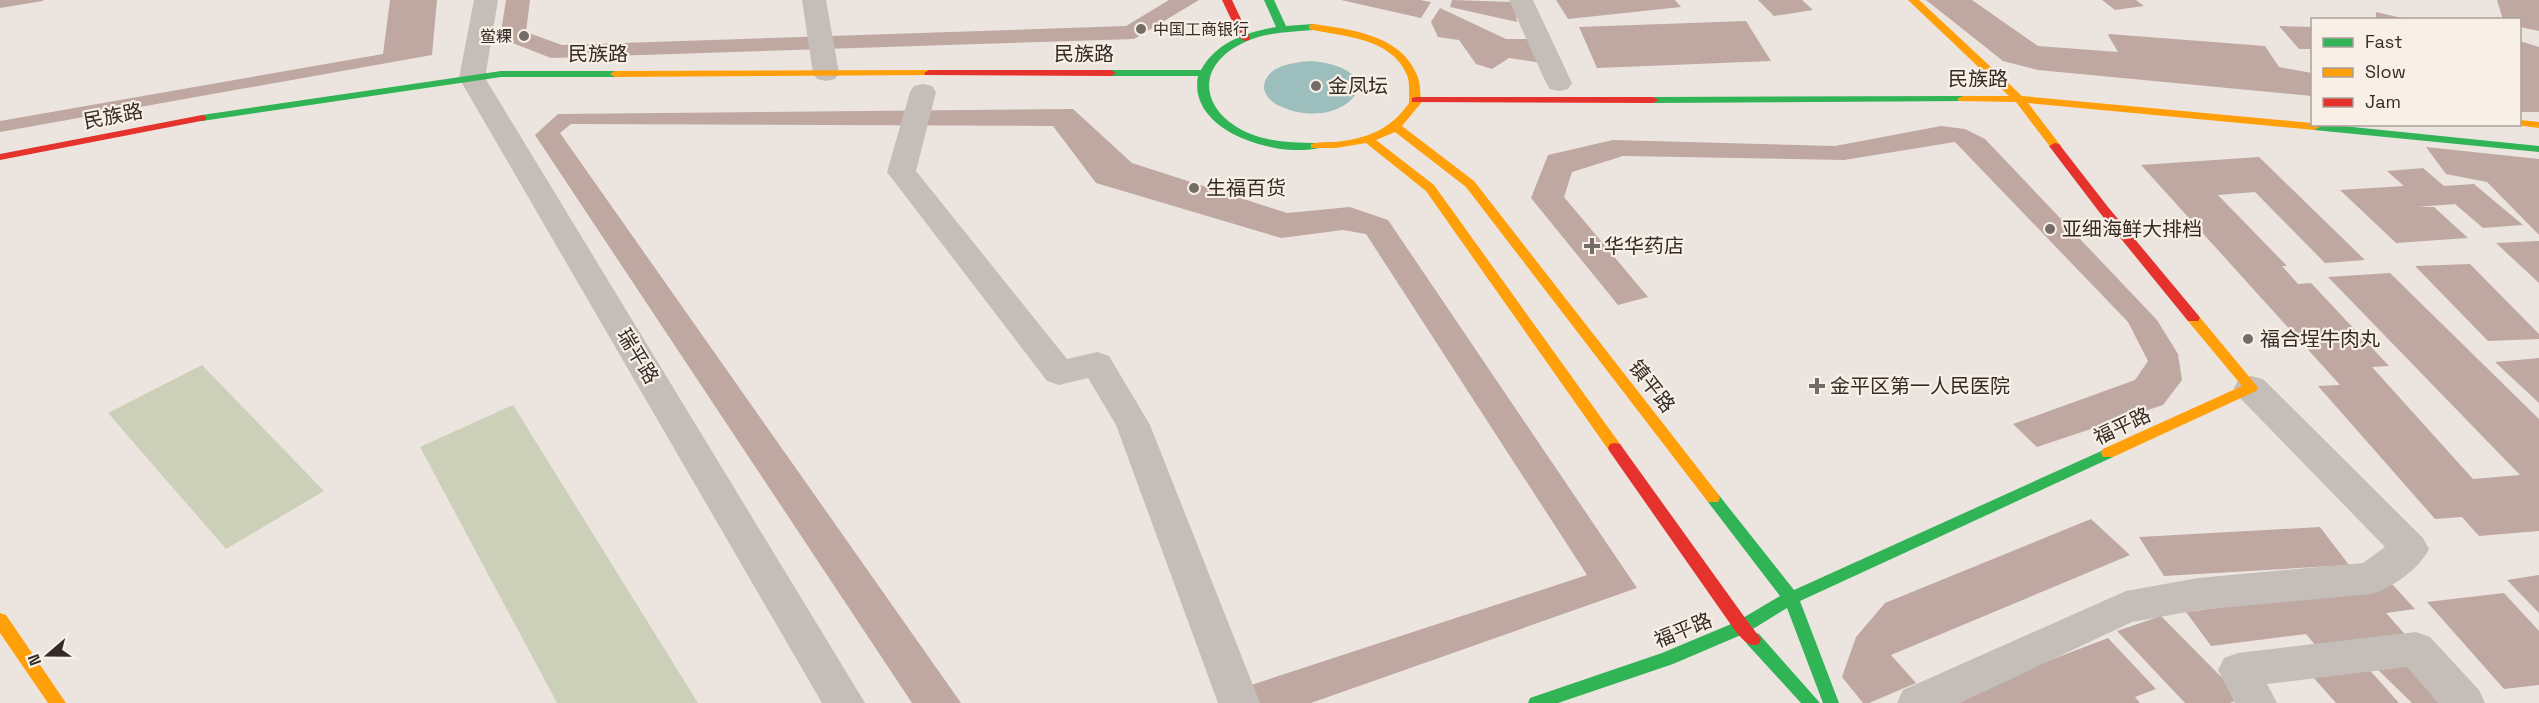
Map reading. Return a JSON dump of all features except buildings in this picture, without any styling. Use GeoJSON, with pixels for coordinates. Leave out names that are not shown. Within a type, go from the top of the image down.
{"type":"FeatureCollection","features":[{"type":"Feature","properties":{"kind":"street"},"geometry":{"type":"LineString","coordinates":[[479,90],[486,0]]}},
{"type":"Feature","properties":{"kind":"street"},"geometry":{"type":"LineString","coordinates":[[814,0],[826,73]]}},
{"type":"Feature","properties":{"kind":"street"},"geometry":{"type":"LineString","coordinates":[[1227,0],[1245,38]]}},
{"type":"Feature","properties":{"kind":"street"},"geometry":{"type":"LineString","coordinates":[[1269,0],[1282,29]]}},
{"type":"Feature","properties":{"kind":"street"},"geometry":{"type":"LineString","coordinates":[[1521,0],[1557,83]]}},
{"type":"Feature","properties":{"kind":"street"},"geometry":{"type":"LineString","coordinates":[[1913,0],[2019,99],[2104,210],[2251,388],[2410,549],[2372,578],[2198,594],[2126,608],[1918,703]]}},
{"type":"Feature","properties":{"kind":"street"},"geometry":{"type":"LineString","coordinates":[[1313,27],[1343,31],[1371,39],[1394,52],[1409,67],[1422,85],[1416,100],[1408,113],[1395,126],[1369,140],[1335,148],[1298,149],[1262,143],[1232,130],[1211,113],[1195,94],[1203,73],[1212,60],[1226,48],[1245,38],[1282,29],[1313,27]]}},
{"type":"Feature","properties":{"kind":"street","name":"民族路"},"geometry":{"type":"LineString","coordinates":[[0,157],[204,118],[479,90],[501,74],[1203,73]]}},
{"type":"Feature","properties":{"kind":"street","name":"民族路"},"geometry":{"type":"LineString","coordinates":[[1974,77],[2021,79]]}},
{"type":"Feature","properties":{"kind":"street","name":"瑞平路"},"geometry":{"type":"LineString","coordinates":[[479,90],[843,703]]}},
{"type":"Feature","properties":{"kind":"street"},"geometry":{"type":"LineString","coordinates":[[923,92],[901,172],[1059,374],[1097,364],[1133,425],[1239,703]]}},
{"type":"Feature","properties":{"kind":"street","name":"民族路"},"geometry":{"type":"LineString","coordinates":[[1416,100],[2019,99],[2539,149]]}},
{"type":"Feature","properties":{"kind":"street"},"geometry":{"type":"LineString","coordinates":[[2521,123],[2539,125]]}},
{"type":"Feature","properties":{"kind":"street","name":"镇平路"},"geometry":{"type":"LineString","coordinates":[[1395,126],[1470,184],[1791,598],[1831,703]]}},
{"type":"Feature","properties":{"kind":"street"},"geometry":{"type":"LineString","coordinates":[[1369,140],[1430,188],[1742,627],[1812,703]]}},
{"type":"Feature","properties":{"kind":"street","name":"福平路"},"geometry":{"type":"LineString","coordinates":[[1536,703],[1667,659],[1742,627],[1791,598],[2251,388]]}},
{"type":"Feature","properties":{"kind":"street"},"geometry":{"type":"LineString","coordinates":[[0,620],[58,703]]}},
{"type":"Feature","properties":{"kind":"street"},"geometry":{"type":"LineString","coordinates":[[2256,703],[2238,670],[2416,649],[2464,703]]}},
{"type":"Feature","properties":{"kind":"green space"},"geometry":{"type":"Polygon","coordinates":[[[202,365],[324,491],[226,549],[108,413],[202,365]]]}},
{"type":"Feature","properties":{"kind":"green space"},"geometry":{"type":"Polygon","coordinates":[[[513,405],[698,703],[557,703],[420,447],[513,405]]]}},
{"type":"Feature","properties":{"kind":"water"},"geometry":{"type":"Polygon","coordinates":[[[1312,61],[1339,67],[1353,76],[1358,87],[1353,98],[1342,107],[1325,112],[1305,113],[1279,106],[1268,97],[1264,88],[1269,74],[1282,66],[1312,61]]]}},
{"type":"Feature","properties":{"kind":"traffic: fast"},"geometry":{"type":"LineString","coordinates":[[1269,0],[1282,29]]}},
{"type":"Feature","properties":{"kind":"traffic: fast"},"geometry":{"type":"LineString","coordinates":[[1313,27],[1276,30],[1240,40],[1226,48],[1207,67],[1202,90],[1214,114],[1226,125],[1246,136],[1269,143],[1315,146]]}},
{"type":"Feature","properties":{"kind":"traffic: fast"},"geometry":{"type":"LineString","coordinates":[[1111,73],[1203,73]]}},
{"type":"Feature","properties":{"kind":"traffic: fast"},"geometry":{"type":"LineString","coordinates":[[202,118],[501,74],[615,74]]}},
{"type":"Feature","properties":{"kind":"traffic: fast"},"geometry":{"type":"LineString","coordinates":[[1653,100],[1963,99]]}},
{"type":"Feature","properties":{"kind":"traffic: fast"},"geometry":{"type":"LineString","coordinates":[[2314,127],[2539,149]]}},
{"type":"Feature","properties":{"kind":"traffic: fast"},"geometry":{"type":"LineString","coordinates":[[1536,703],[1667,659],[1742,627],[1791,598],[2108,453]]}},
{"type":"Feature","properties":{"kind":"traffic: fast"},"geometry":{"type":"LineString","coordinates":[[1713,498],[1791,598],[1831,703]]}},
{"type":"Feature","properties":{"kind":"traffic: fast"},"geometry":{"type":"LineString","coordinates":[[1753,639],[1812,703]]}},
{"type":"Feature","properties":{"kind":"traffic: slow"},"geometry":{"type":"LineString","coordinates":[[1913,0],[2019,99],[2055,146]]}},
{"type":"Feature","properties":{"kind":"traffic: slow"},"geometry":{"type":"LineString","coordinates":[[1313,27],[1341,31],[1370,39],[1395,53],[1412,75],[1415,103],[1402,120],[1383,134],[1360,141],[1315,146]]}},
{"type":"Feature","properties":{"kind":"traffic: slow"},"geometry":{"type":"LineString","coordinates":[[615,74],[929,73]]}},
{"type":"Feature","properties":{"kind":"traffic: slow"},"geometry":{"type":"LineString","coordinates":[[1963,99],[2019,99],[2314,127]]}},
{"type":"Feature","properties":{"kind":"traffic: slow"},"geometry":{"type":"LineString","coordinates":[[2521,123],[2539,125]]}},
{"type":"Feature","properties":{"kind":"traffic: slow"},"geometry":{"type":"LineString","coordinates":[[1395,126],[1470,184],[1713,498]]}},
{"type":"Feature","properties":{"kind":"traffic: slow"},"geometry":{"type":"LineString","coordinates":[[1369,140],[1430,188],[1615,448]]}},
{"type":"Feature","properties":{"kind":"traffic: slow"},"geometry":{"type":"LineString","coordinates":[[2108,453],[2251,388],[2193,318]]}},
{"type":"Feature","properties":{"kind":"traffic: slow"},"geometry":{"type":"LineString","coordinates":[[0,620],[58,703]]}},
{"type":"Feature","properties":{"kind":"traffic: jam"},"geometry":{"type":"LineString","coordinates":[[1227,0],[1245,38]]}},
{"type":"Feature","properties":{"kind":"traffic: jam"},"geometry":{"type":"LineString","coordinates":[[929,73],[1111,73]]}},
{"type":"Feature","properties":{"kind":"traffic: jam"},"geometry":{"type":"LineString","coordinates":[[1416,100],[1653,100]]}},
{"type":"Feature","properties":{"kind":"traffic: jam"},"geometry":{"type":"LineString","coordinates":[[0,157],[202,118]]}},
{"type":"Feature","properties":{"kind":"traffic: jam"},"geometry":{"type":"LineString","coordinates":[[2055,146],[2104,210],[2193,318]]}},
{"type":"Feature","properties":{"kind":"traffic: jam"},"geometry":{"type":"LineString","coordinates":[[1615,448],[1742,627],[1753,639]]}},
{"type":"Feature","properties":{"kind":"place","name":"中国工商银行"},"geometry":{"type":"Point","coordinates":[1141,29]}},
{"type":"Feature","properties":{"kind":"place","name":"鲎粿"},"geometry":{"type":"Point","coordinates":[524,36]}},
{"type":"Feature","properties":{"kind":"place","name":"金凤坛"},"geometry":{"type":"Point","coordinates":[1316,86]}},
{"type":"Feature","properties":{"kind":"place","name":"生福百货"},"geometry":{"type":"Point","coordinates":[1194,188]}},
{"type":"Feature","properties":{"kind":"place","name":"亚细海鲜大排档"},"geometry":{"type":"Point","coordinates":[2050,229]}},
{"type":"Feature","properties":{"kind":"place","name":"华华药店"},"geometry":{"type":"Point","coordinates":[1592,246]}},
{"type":"Feature","properties":{"kind":"place","name":"福合埕牛肉丸"},"geometry":{"type":"Point","coordinates":[2248,339]}},
{"type":"Feature","properties":{"kind":"place","name":"金平区第一人民医院"},"geometry":{"type":"Point","coordinates":[1817,386]}}]}
